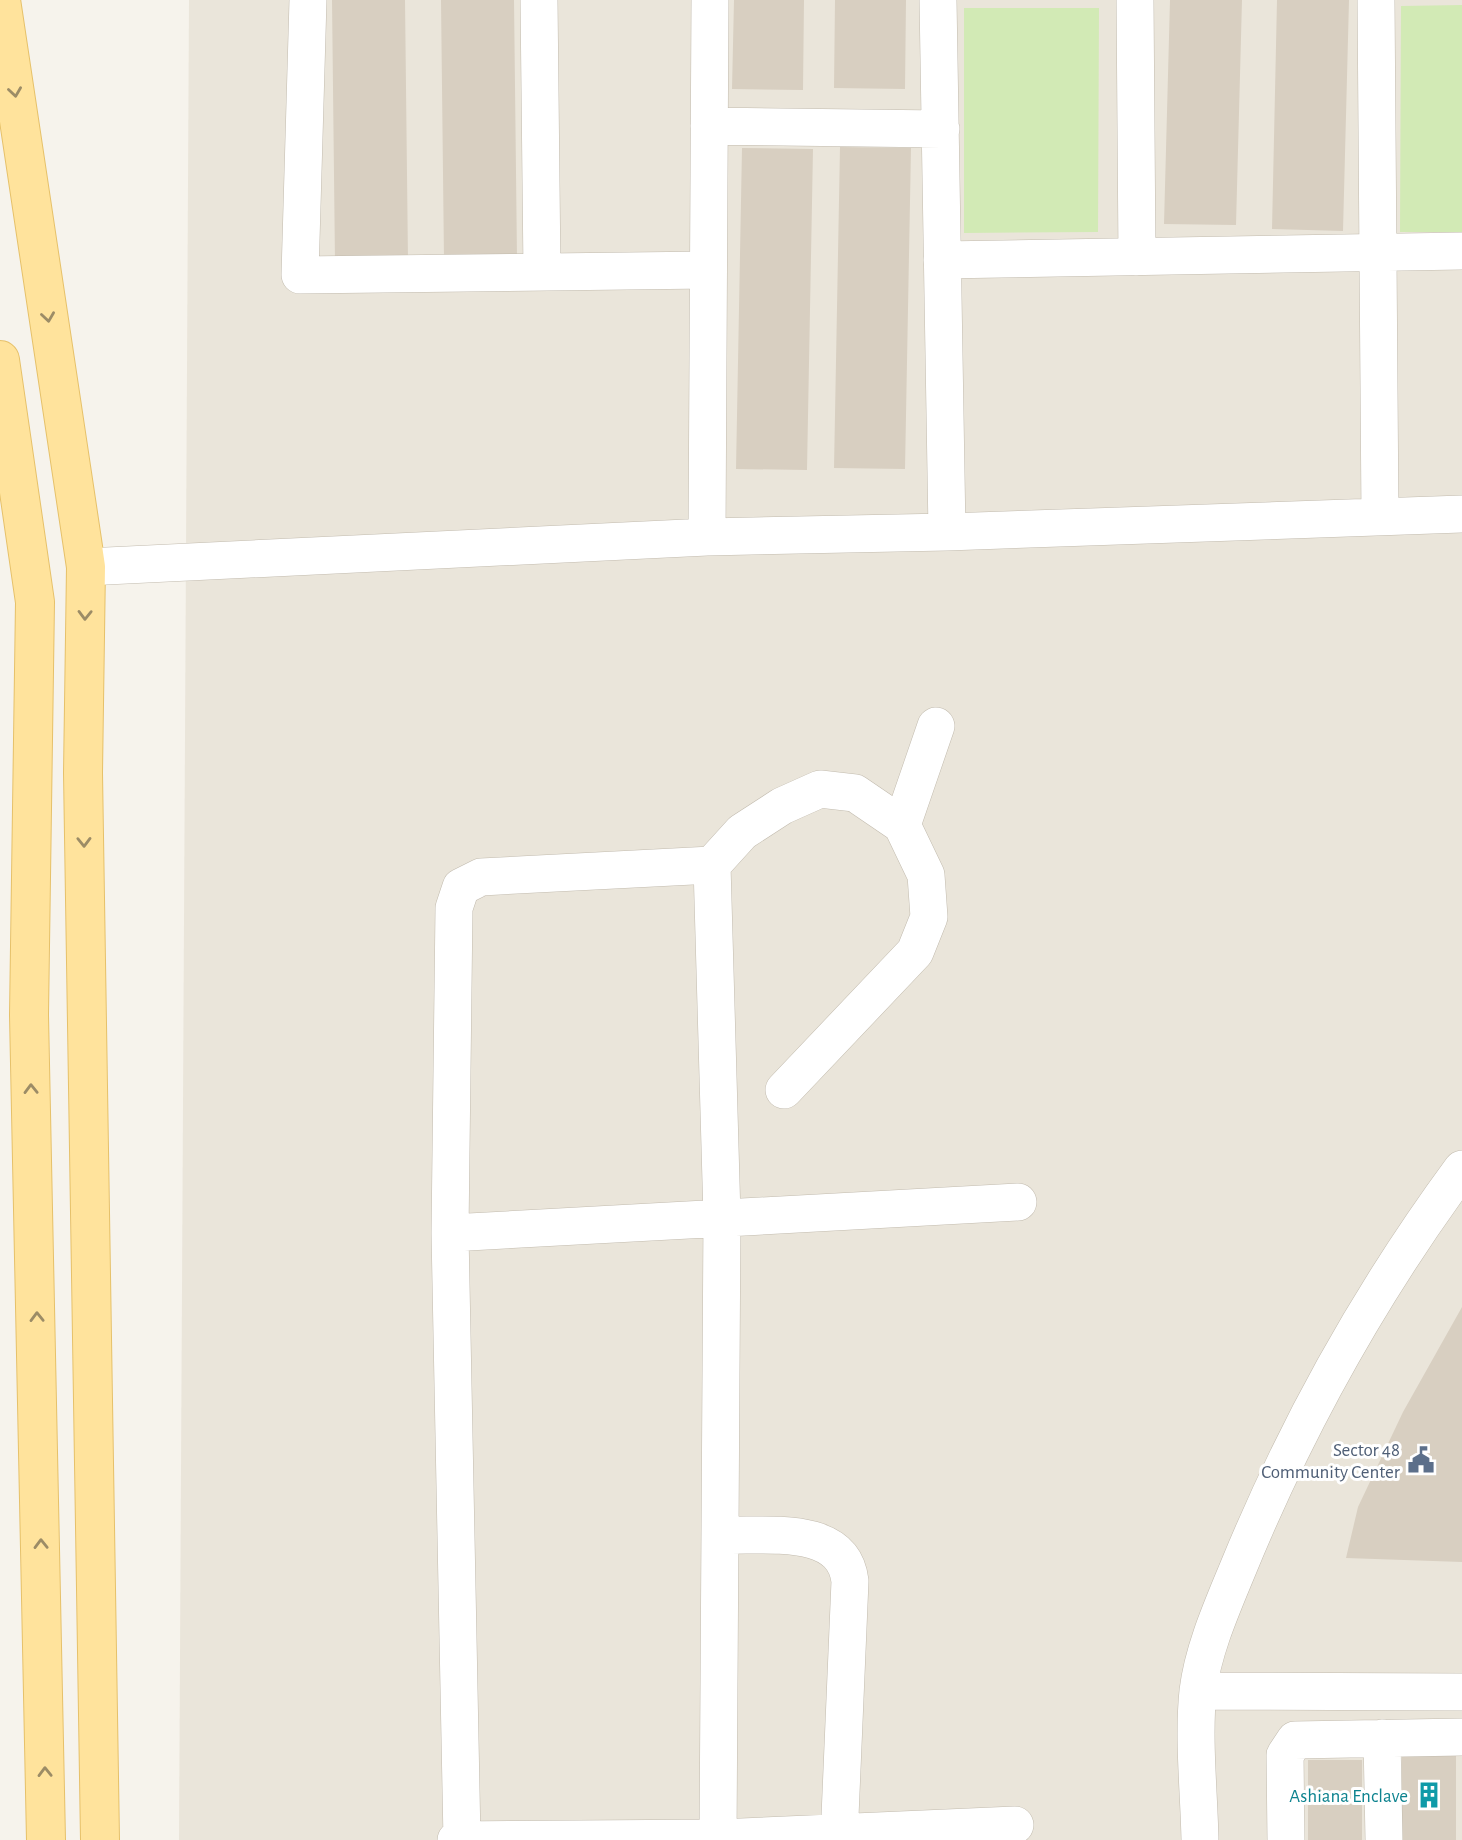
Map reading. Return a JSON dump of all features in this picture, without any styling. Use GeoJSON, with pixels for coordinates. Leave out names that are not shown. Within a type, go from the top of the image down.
{"type":"FeatureCollection","features":[{"type":"Feature","properties":{"kind":"main road"},"geometry":{"type":"LineString","coordinates":[[1,0],[86,567],[83,772],[100,1840]]}},
{"type":"Feature","properties":{"kind":"main road"},"geometry":{"type":"LineString","coordinates":[[0,360],[35,602],[29,1015],[46,1840]]}},
{"type":"Feature","properties":{"kind":"street"},"geometry":{"type":"LineString","coordinates":[[308,0],[300,275],[708,270]]}},
{"type":"Feature","properties":{"kind":"street"},"geometry":{"type":"LineString","coordinates":[[539,0],[542,272]]}},
{"type":"Feature","properties":{"kind":"street"},"geometry":{"type":"LineString","coordinates":[[707,537],[710,0]]}},
{"type":"Feature","properties":{"kind":"street"},"geometry":{"type":"LineString","coordinates":[[938,0],[947,532]]}},
{"type":"Feature","properties":{"kind":"street"},"geometry":{"type":"LineString","coordinates":[[1135,0],[1137,257]]}},
{"type":"Feature","properties":{"kind":"street"},"geometry":{"type":"LineString","coordinates":[[1377,0],[1380,517]]}},
{"type":"Feature","properties":{"kind":"street"},"geometry":{"type":"LineString","coordinates":[[709,125],[940,130]]}},
{"type":"Feature","properties":{"kind":"street"},"geometry":{"type":"LineString","coordinates":[[942,260],[1462,251]]}},
{"type":"Feature","properties":{"kind":"street"},"geometry":{"type":"LineString","coordinates":[[86,567],[707,537],[947,532],[1462,514]]}},
{"type":"Feature","properties":{"kind":"street"},"geometry":{"type":"LineString","coordinates":[[902,825],[936,726]]}},
{"type":"Feature","properties":{"kind":"street"},"geometry":{"type":"LineString","coordinates":[[718,1839],[722,1217],[712,865],[742,832],[782,806],[820,789],[855,793],[902,825],[926,875],[929,917],[915,952],[784,1090]]}},
{"type":"Feature","properties":{"kind":"street"},"geometry":{"type":"LineString","coordinates":[[712,865],[481,877],[461,887],[454,908],[450,1233],[460,1840],[718,1839],[1014,1825]]}},
{"type":"Feature","properties":{"kind":"street"},"geometry":{"type":"LineString","coordinates":[[1200,1840],[1198,1690],[1217,1620],[1264,1504],[1350,1338],[1408,1241],[1462,1169]]}},
{"type":"Feature","properties":{"kind":"street"},"geometry":{"type":"LineString","coordinates":[[450,1233],[1018,1202]]}},
{"type":"Feature","properties":{"kind":"street"},"geometry":{"type":"LineString","coordinates":[[720,1535],[813,1538],[834,1548],[848,1563],[850,1581],[839,1835]]}},
{"type":"Feature","properties":{"kind":"street"},"geometry":{"type":"LineString","coordinates":[[1198,1690],[1462,1692]]}},
{"type":"Feature","properties":{"kind":"street"},"geometry":{"type":"LineString","coordinates":[[1286,1840],[1284,1755],[1288,1745],[1295,1740],[1462,1737]]}},
{"type":"Feature","properties":{"kind":"street"},"geometry":{"type":"LineString","coordinates":[[1382,1738],[1384,1840]]}},
{"type":"Feature","properties":{"kind":"shaded area"},"geometry":{"type":"Polygon","coordinates":[[[189,0],[1462,0],[1462,1840],[179,1840],[189,0]]]}},
{"type":"Feature","properties":{"kind":"green space"},"geometry":{"type":"Polygon","coordinates":[[[1462,5],[1462,232],[1400,232],[1401,6],[1462,5]]]}},
{"type":"Feature","properties":{"kind":"green space"},"geometry":{"type":"Polygon","coordinates":[[[964,8],[1099,8],[1098,232],[964,233],[964,8]]]}},
{"type":"Feature","properties":{"kind":"building"},"geometry":{"type":"Polygon","coordinates":[[[332,0],[405,0],[408,261],[335,262],[332,0]]]}},
{"type":"Feature","properties":{"kind":"building"},"geometry":{"type":"Polygon","coordinates":[[[441,0],[514,0],[517,258],[444,259],[441,0]]]}},
{"type":"Feature","properties":{"kind":"building"},"geometry":{"type":"Polygon","coordinates":[[[734,0],[804,0],[803,90],[732,89],[734,0]]]}},
{"type":"Feature","properties":{"kind":"building"},"geometry":{"type":"Polygon","coordinates":[[[835,0],[906,0],[905,89],[834,88],[835,0]]]}},
{"type":"Feature","properties":{"kind":"building"},"geometry":{"type":"Polygon","coordinates":[[[1170,0],[1242,0],[1236,225],[1164,224],[1170,0]]]}},
{"type":"Feature","properties":{"kind":"building"},"geometry":{"type":"Polygon","coordinates":[[[1277,0],[1349,0],[1343,231],[1272,229],[1277,0]]]}},
{"type":"Feature","properties":{"kind":"building"},"geometry":{"type":"Polygon","coordinates":[[[840,147],[911,148],[905,469],[834,468],[840,147]]]}},
{"type":"Feature","properties":{"kind":"building"},"geometry":{"type":"Polygon","coordinates":[[[742,148],[813,149],[807,470],[736,469],[742,148]]]}},
{"type":"Feature","properties":{"kind":"building","name":"Sector 48 Community Center"},"geometry":{"type":"Polygon","coordinates":[[[1462,1307],[1462,1562],[1346,1558],[1358,1507],[1403,1412],[1462,1307]]]}},
{"type":"Feature","properties":{"kind":"building","name":"Ashiana Enclave"},"geometry":{"type":"Polygon","coordinates":[[[1402,1750],[1456,1750],[1456,1840],[1402,1840],[1402,1750]]]}},
{"type":"Feature","properties":{"kind":"building","name":"Ashiana Enclave"},"geometry":{"type":"Polygon","coordinates":[[[1308,1760],[1362,1760],[1362,1840],[1308,1840],[1308,1760]]]}},
{"type":"Feature","properties":{"kind":"place","name":"Sector 48 Community Center"},"geometry":{"type":"Point","coordinates":[1421,1460]}},
{"type":"Feature","properties":{"kind":"place","name":"Ashiana Enclave"},"geometry":{"type":"Point","coordinates":[1429,1795]}}]}
